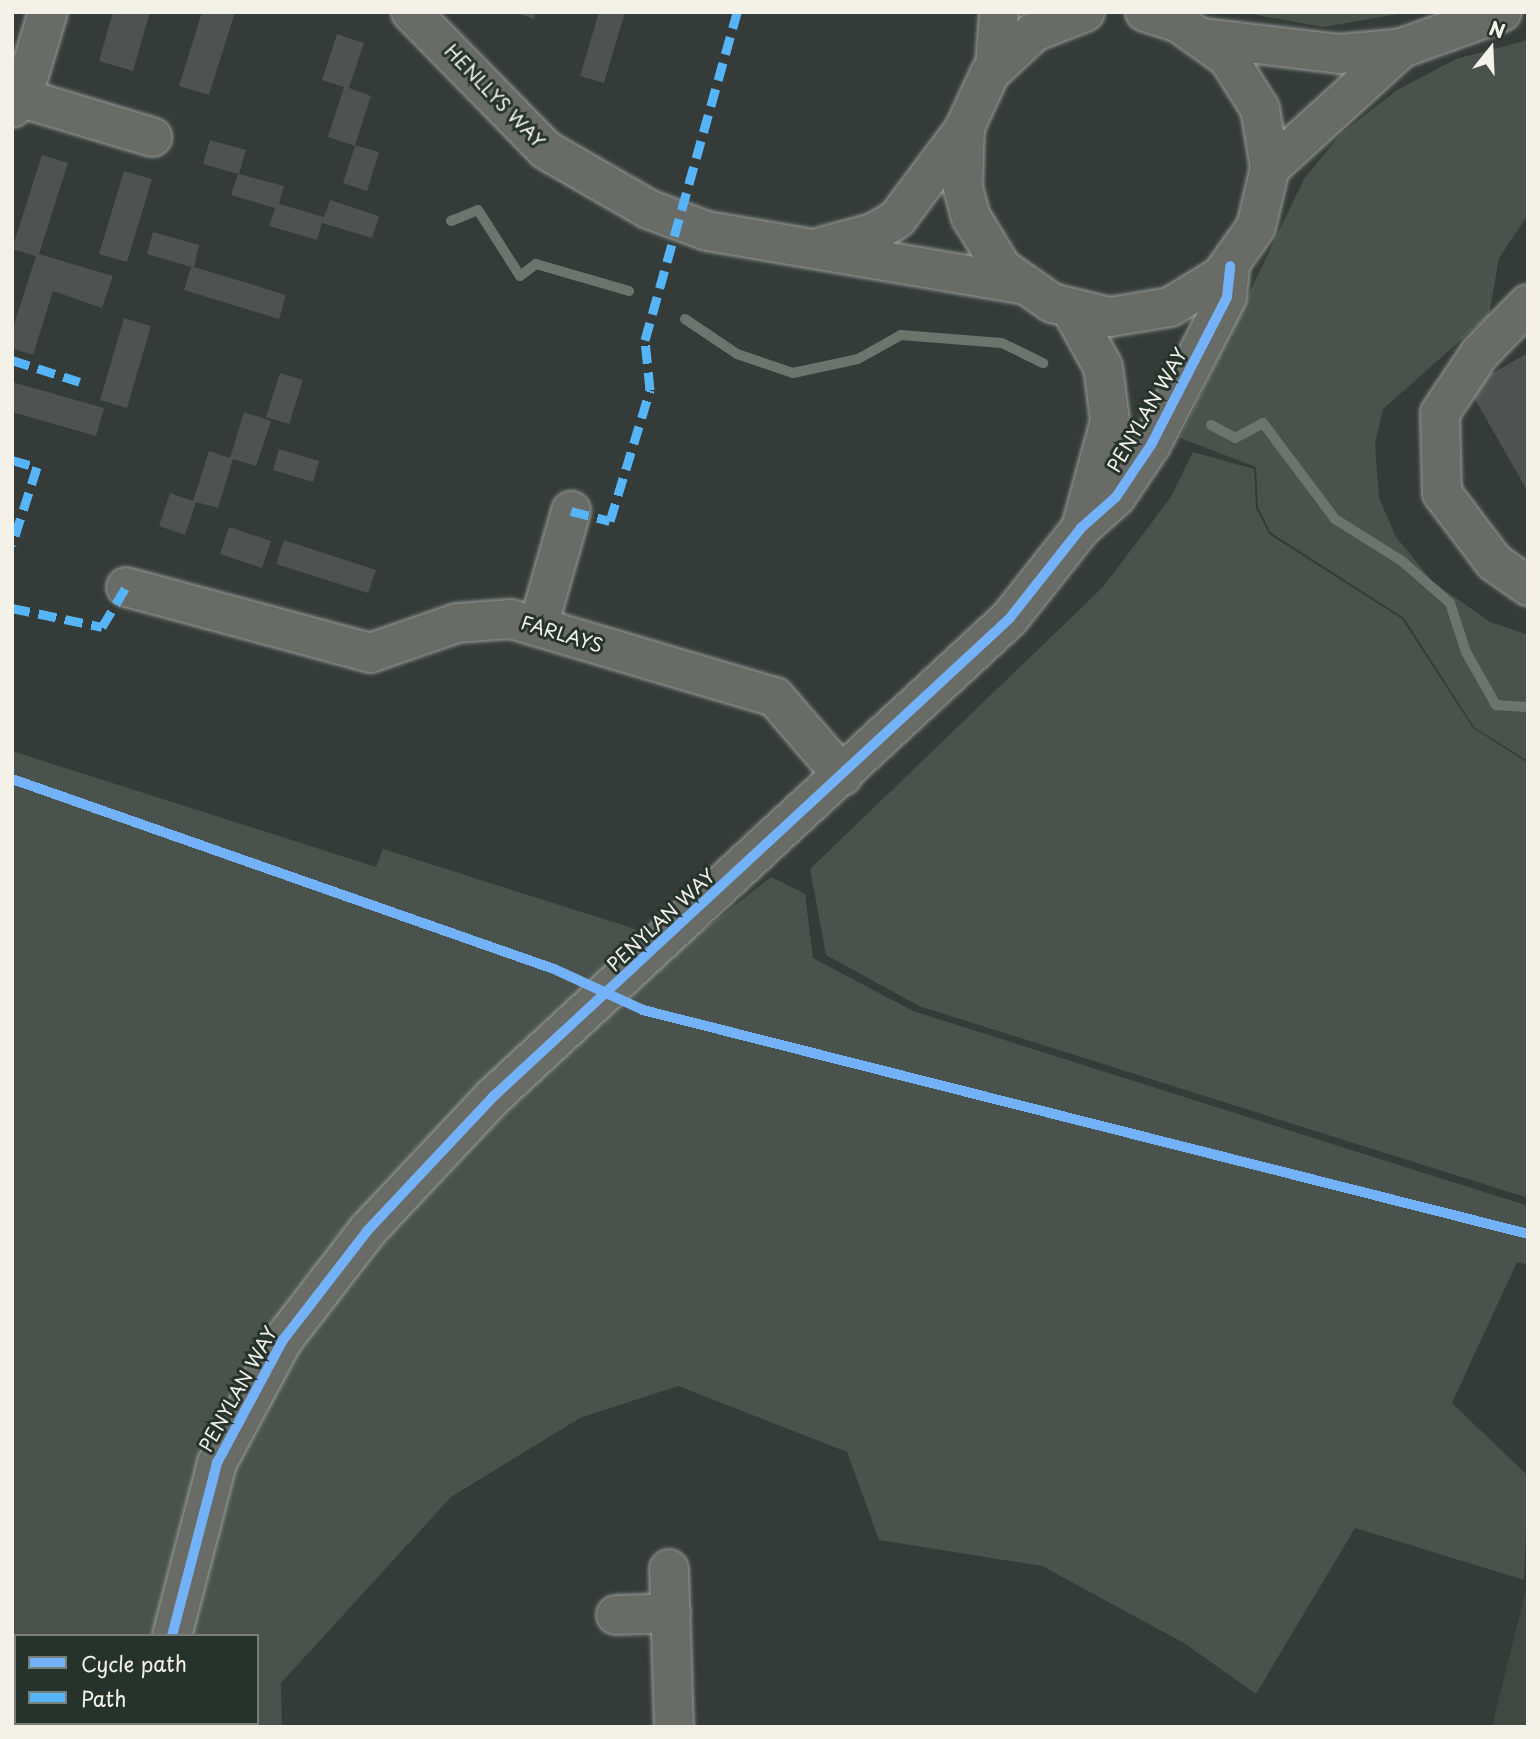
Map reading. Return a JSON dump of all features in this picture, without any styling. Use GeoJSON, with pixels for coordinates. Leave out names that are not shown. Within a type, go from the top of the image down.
{"type":"FeatureCollection","features":[{"type":"Feature","properties":{"kind":"street","name":"HENLLYS WAY"},"geometry":{"type":"LineString","coordinates":[[411,12],[546,150],[599,182],[707,231],[822,247],[1021,284]]}},
{"type":"Feature","properties":{"kind":"street"},"geometry":{"type":"LineString","coordinates":[[995,67],[999,12]]}},
{"type":"Feature","properties":{"kind":"street"},"geometry":{"type":"LineString","coordinates":[[1085,12],[1034,32],[995,67],[965,127],[963,188],[971,217],[984,244],[1021,284],[1070,309],[1110,317],[1170,307],[1230,266],[1256,227],[1270,168],[1255,100],[1228,58],[1206,38]]}},
{"type":"Feature","properties":{"kind":"street"},"geometry":{"type":"LineString","coordinates":[[1145,12],[1206,38],[1315,53],[1402,48],[1502,12]]}},
{"type":"Feature","properties":{"kind":"street"},"geometry":{"type":"LineString","coordinates":[[40,14],[17,103],[152,137]]}},
{"type":"Feature","properties":{"kind":"street"},"geometry":{"type":"LineString","coordinates":[[1270,168],[1402,48]]}},
{"type":"Feature","properties":{"kind":"street","name":"HENLLYS WAY"},"geometry":{"type":"LineString","coordinates":[[822,247],[873,233],[897,219],[965,127]]}},
{"type":"Feature","properties":{"kind":"street","name":"PENYLAN WAY"},"geometry":{"type":"LineString","coordinates":[[173,1634],[216,1463],[283,1340],[368,1230],[494,1097],[1001,628],[1081,528],[1116,497],[1151,445],[1227,297],[1230,266]]}},
{"type":"Feature","properties":{"kind":"street"},"geometry":{"type":"LineString","coordinates":[[1528,304],[1480,353],[1440,413],[1442,493],[1494,562],[1528,586]]}},
{"type":"Feature","properties":{"kind":"street","name":"PENYLAN WAY"},"geometry":{"type":"LineString","coordinates":[[1070,309],[1103,367],[1110,421],[1081,528]]}},
{"type":"Feature","properties":{"kind":"street"},"geometry":{"type":"LineString","coordinates":[[538,627],[571,511]]}},
{"type":"Feature","properties":{"kind":"street","name":"FARLAYS"},"geometry":{"type":"LineString","coordinates":[[126,587],[357,652],[457,623],[512,619],[775,696],[842,776]]}},
{"type":"Feature","properties":{"kind":"street"},"geometry":{"type":"LineString","coordinates":[[669,1569],[674,1727]]}},
{"type":"Feature","properties":{"kind":"street"},"geometry":{"type":"LineString","coordinates":[[616,1615],[670,1613]]}},
{"type":"Feature","properties":{"kind":"shaded area"},"geometry":{"type":"Polygon","coordinates":[[[1241,12],[1410,12],[1323,27],[1241,12]]]}},
{"type":"Feature","properties":{"kind":"shaded area"},"geometry":{"type":"Polygon","coordinates":[[[1528,40],[1528,215],[1499,258],[1489,315],[1383,409],[1375,444],[1379,498],[1396,537],[1433,582],[1490,622],[1528,635],[1528,761],[1474,727],[1404,618],[1270,532],[1258,507],[1256,467],[1180,438],[1304,179],[1341,134],[1397,90],[1456,59],[1528,40]]]}},
{"type":"Feature","properties":{"kind":"shaded area"},"geometry":{"type":"Polygon","coordinates":[[[1193,452],[1254,469],[1256,508],[1269,534],[1402,619],[1473,728],[1528,763],[1528,1198],[919,1006],[826,955],[810,869],[1103,587],[1171,497],[1193,452]]]}},
{"type":"Feature","properties":{"kind":"shaded area"},"geometry":{"type":"Polygon","coordinates":[[[12,751],[376,867],[383,849],[629,927],[678,950],[771,877],[805,894],[813,958],[913,1011],[1528,1206],[1528,1265],[1517,1262],[1452,1403],[1528,1476],[1524,1580],[1355,1528],[1256,1694],[1184,1643],[1042,1566],[879,1540],[847,1452],[678,1386],[580,1418],[451,1497],[281,1683],[282,1727],[12,1727],[12,751]]]}},
{"type":"Feature","properties":{"kind":"shaded area"},"geometry":{"type":"Polygon","coordinates":[[[1528,1581],[1528,1727],[1492,1727],[1528,1581]]]}},
{"type":"Feature","properties":{"kind":"building"},"geometry":{"type":"Polygon","coordinates":[[[113,12],[150,12],[133,71],[99,61],[113,12]]]}},
{"type":"Feature","properties":{"kind":"building"},"geometry":{"type":"Polygon","coordinates":[[[202,12],[235,12],[209,95],[179,86],[202,12]]]}},
{"type":"Feature","properties":{"kind":"building"},"geometry":{"type":"Polygon","coordinates":[[[513,12],[536,12],[534,19],[513,12]]]}},
{"type":"Feature","properties":{"kind":"building"},"geometry":{"type":"Polygon","coordinates":[[[599,12],[625,12],[604,83],[580,76],[599,12]]]}},
{"type":"Feature","properties":{"kind":"building"},"geometry":{"type":"Polygon","coordinates":[[[337,34],[364,43],[349,88],[371,96],[355,145],[379,152],[367,191],[343,183],[355,146],[328,137],[344,87],[322,80],[337,34]]]}},
{"type":"Feature","properties":{"kind":"building"},"geometry":{"type":"Polygon","coordinates":[[[210,140],[246,150],[239,174],[284,186],[279,204],[324,217],[330,200],[379,216],[372,238],[322,223],[317,240],[269,226],[275,208],[231,195],[238,174],[203,164],[210,140]]]}},
{"type":"Feature","properties":{"kind":"building"},"geometry":{"type":"Polygon","coordinates":[[[42,155],[68,163],[39,254],[113,276],[102,308],[53,291],[33,355],[12,348],[12,331],[36,256],[12,249],[42,155]]]}},
{"type":"Feature","properties":{"kind":"building"},"geometry":{"type":"Polygon","coordinates":[[[124,171],[152,179],[127,262],[99,254],[124,171]]]}},
{"type":"Feature","properties":{"kind":"building"},"geometry":{"type":"Polygon","coordinates":[[[153,232],[199,245],[194,267],[286,295],[279,319],[184,290],[191,267],[147,254],[153,232]]]}},
{"type":"Feature","properties":{"kind":"building"},"geometry":{"type":"Polygon","coordinates":[[[124,318],[151,326],[127,408],[100,400],[124,318]]]}},
{"type":"Feature","properties":{"kind":"building"},"geometry":{"type":"Polygon","coordinates":[[[1528,353],[1528,492],[1468,387],[1528,353]]]}},
{"type":"Feature","properties":{"kind":"building"},"geometry":{"type":"Polygon","coordinates":[[[280,373],[303,380],[289,424],[266,417],[280,373]]]}},
{"type":"Feature","properties":{"kind":"building"},"geometry":{"type":"Polygon","coordinates":[[[12,382],[104,408],[96,436],[12,412],[12,382]]]}},
{"type":"Feature","properties":{"kind":"building"},"geometry":{"type":"Polygon","coordinates":[[[244,412],[271,421],[256,466],[233,459],[218,508],[196,502],[185,535],[159,526],[170,493],[193,501],[209,451],[230,458],[244,412]]]}},
{"type":"Feature","properties":{"kind":"building"},"geometry":{"type":"Polygon","coordinates":[[[279,449],[319,461],[313,482],[273,470],[279,449]]]}},
{"type":"Feature","properties":{"kind":"building"},"geometry":{"type":"Polygon","coordinates":[[[229,527],[271,541],[262,568],[220,554],[229,527]]]}},
{"type":"Feature","properties":{"kind":"building"},"geometry":{"type":"Polygon","coordinates":[[[284,540],[376,570],[368,593],[276,564],[284,540]]]}},
{"type":"Feature","properties":{"kind":"waterway"},"geometry":{"type":"LineString","coordinates":[[451,221],[478,210],[520,276],[536,264],[629,291]]}},
{"type":"Feature","properties":{"kind":"waterway"},"geometry":{"type":"LineString","coordinates":[[685,319],[737,354],[793,373],[858,359],[901,335],[1002,343],[1043,363]]}},
{"type":"Feature","properties":{"kind":"waterway"},"geometry":{"type":"LineString","coordinates":[[1211,425],[1235,438],[1263,423],[1335,519],[1402,561],[1450,603],[1466,652],[1496,705],[1528,707]]}},
{"type":"Feature","properties":{"kind":"marked path"},"geometry":{"type":"LineString","coordinates":[[571,511],[610,521],[650,390],[645,340],[737,12]]}},
{"type":"Feature","properties":{"kind":"marked path"},"geometry":{"type":"LineString","coordinates":[[12,360],[80,382]]}},
{"type":"Feature","properties":{"kind":"marked path"},"geometry":{"type":"LineString","coordinates":[[12,460],[37,467],[12,545]]}},
{"type":"Feature","properties":{"kind":"marked path"},"geometry":{"type":"LineString","coordinates":[[12,608],[102,627],[126,587]]}},
{"type":"Feature","properties":{"kind":"cycle path"},"geometry":{"type":"LineString","coordinates":[[173,1634],[217,1463],[283,1340],[368,1230],[494,1096],[1009,619],[1081,528],[1116,497],[1151,445],[1227,297],[1230,266]]}},
{"type":"Feature","properties":{"kind":"cycle path"},"geometry":{"type":"LineString","coordinates":[[12,779],[554,969],[643,1010],[1528,1234]]}}]}
